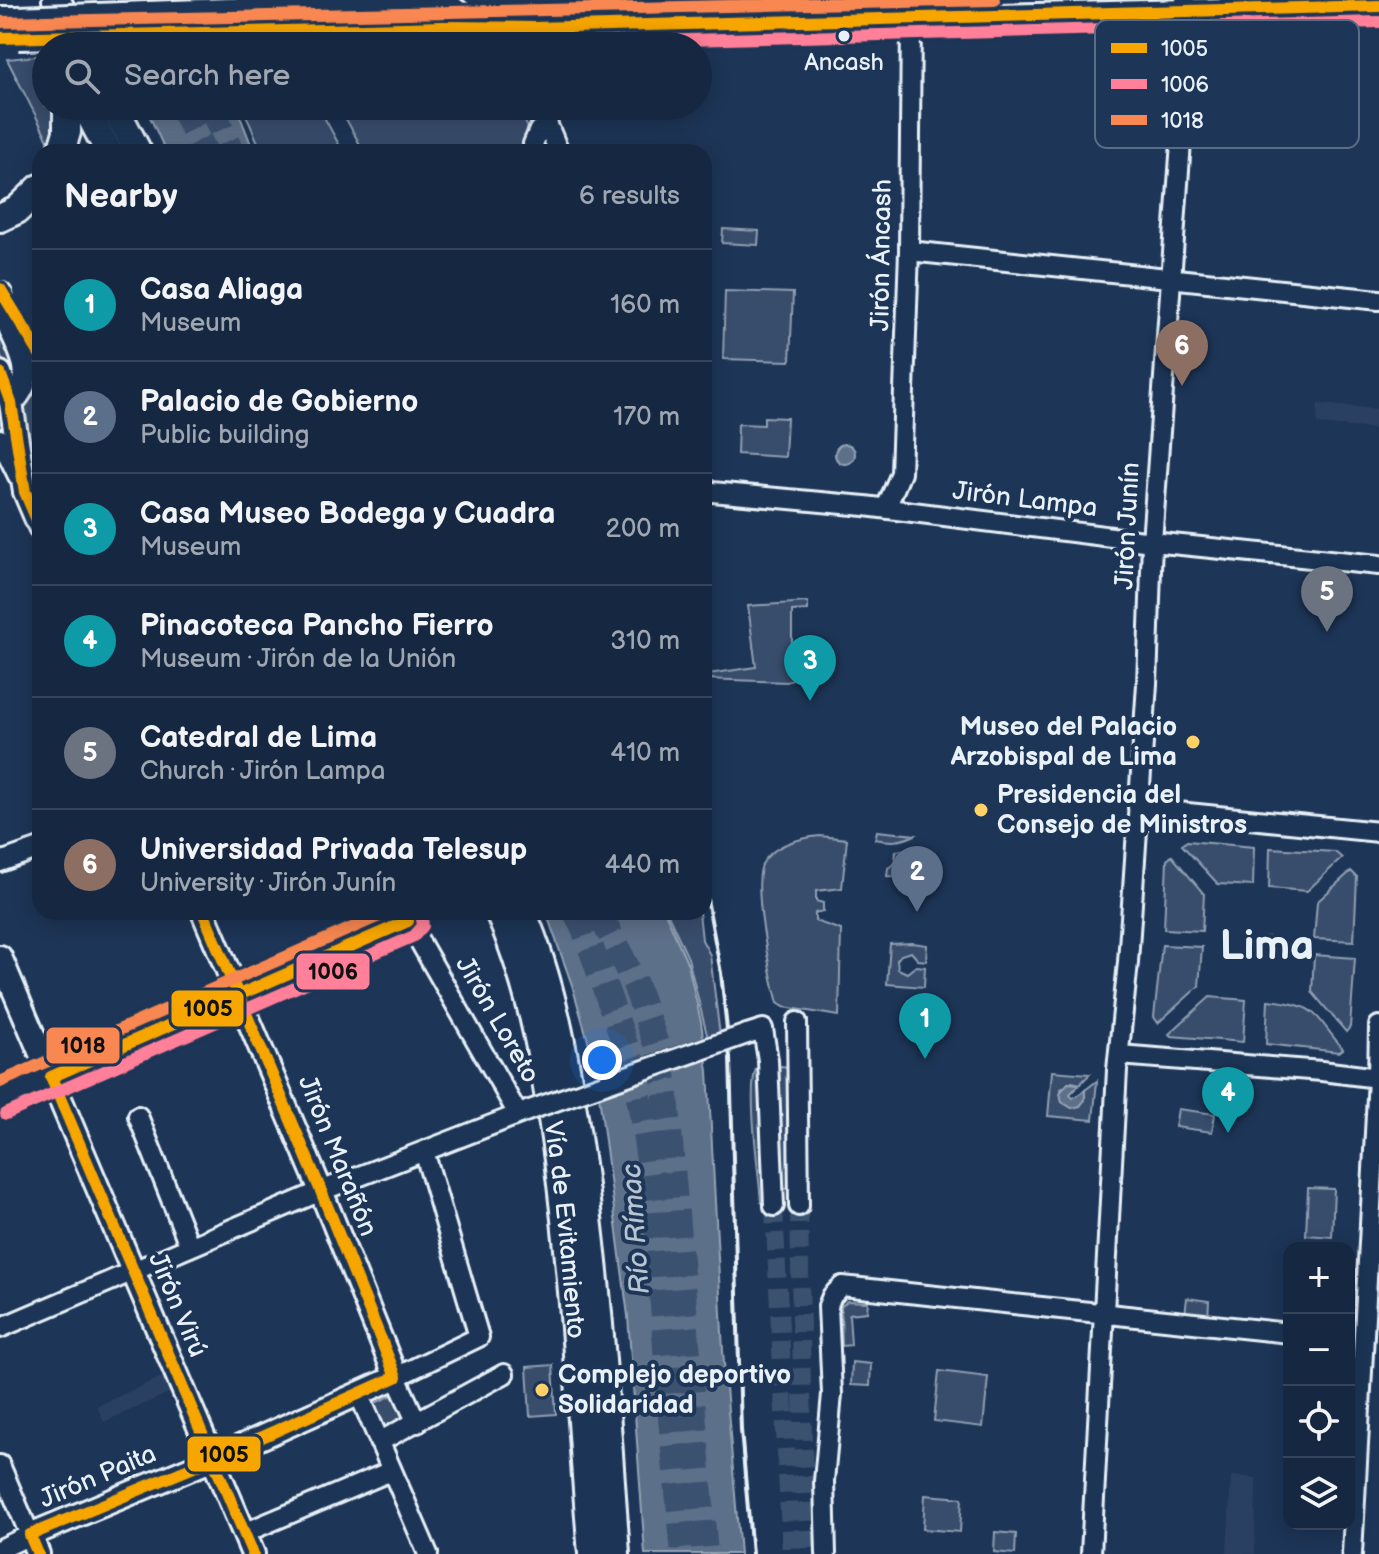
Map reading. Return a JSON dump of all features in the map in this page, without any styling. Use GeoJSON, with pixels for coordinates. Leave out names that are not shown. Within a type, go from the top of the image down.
{"type":"FeatureCollection","features":[{"type":"Feature","properties":{"kind":"highway"},"geometry":{"type":"LineString","coordinates":[[56,0],[74,32]]}},
{"type":"Feature","properties":{"kind":"highway"},"geometry":{"type":"LineString","coordinates":[[12,23],[32,34]]}},
{"type":"Feature","properties":{"kind":"highway"},"geometry":{"type":"LineString","coordinates":[[63,144],[67,120]]}},
{"type":"Feature","properties":{"kind":"highway"},"geometry":{"type":"LineString","coordinates":[[92,120],[105,144]]}},
{"type":"Feature","properties":{"kind":"highway"},"geometry":{"type":"LineString","coordinates":[[121,120],[134,144]]}},
{"type":"Feature","properties":{"kind":"highway"},"geometry":{"type":"LineString","coordinates":[[0,218],[17,210],[32,196]]}},
{"type":"Feature","properties":{"kind":"highway","name":"Vía de Evitamiento"},"geometry":{"type":"LineString","coordinates":[[502,920],[530,995],[545,1064],[571,1269],[592,1554]]}},
{"type":"Feature","properties":{"kind":"highway","name":"Vía de Evitamiento"},"geometry":{"type":"LineString","coordinates":[[525,920],[548,985],[564,1053],[584,1180],[595,1265],[616,1554]]}},
{"type":"Feature","properties":{"kind":"highway"},"geometry":{"type":"LineString","coordinates":[[582,1554],[588,1514]]}},
{"type":"Feature","properties":{"kind":"main road"},"geometry":{"type":"LineString","coordinates":[[12,23],[443,0]]}},
{"type":"Feature","properties":{"kind":"main road"},"geometry":{"type":"LineString","coordinates":[[561,32],[910,10],[1379,6]]}},
{"type":"Feature","properties":{"kind":"main road"},"geometry":{"type":"LineString","coordinates":[[12,23],[443,27],[462,32]]}},
{"type":"Feature","properties":{"kind":"main road"},"geometry":{"type":"LineString","coordinates":[[0,291],[32,341]]}},
{"type":"Feature","properties":{"kind":"main road"},"geometry":{"type":"LineString","coordinates":[[0,291],[7,320],[25,361],[20,393],[6,404]]}},
{"type":"Feature","properties":{"kind":"main road"},"geometry":{"type":"LineString","coordinates":[[0,373],[25,492],[32,508]]}},
{"type":"Feature","properties":{"kind":"main road"},"geometry":{"type":"LineString","coordinates":[[25,492],[27,477],[32,470]]}},
{"type":"Feature","properties":{"kind":"main road","name":"Jirón Marañón"},"geometry":{"type":"LineString","coordinates":[[207,920],[396,1377]]}},
{"type":"Feature","properties":{"kind":"main road"},"geometry":{"type":"LineString","coordinates":[[51,1077],[396,920]]}},
{"type":"Feature","properties":{"kind":"main road","name":"Jirón Virú"},"geometry":{"type":"LineString","coordinates":[[0,957],[248,1544]]}},
{"type":"Feature","properties":{"kind":"main road","name":"Jirón Paita"},"geometry":{"type":"LineString","coordinates":[[34,1545],[213,1459],[396,1377]]}},
{"type":"Feature","properties":{"kind":"street"},"geometry":{"type":"LineString","coordinates":[[443,0],[477,32]]}},
{"type":"Feature","properties":{"kind":"street","name":"Jirón Áncash"},"geometry":{"type":"LineString","coordinates":[[886,508],[901,473],[909,251],[910,10]]}},
{"type":"Feature","properties":{"kind":"street"},"geometry":{"type":"LineString","coordinates":[[535,120],[545,144]]}},
{"type":"Feature","properties":{"kind":"street"},"geometry":{"type":"LineString","coordinates":[[546,120],[556,144]]}},
{"type":"Feature","properties":{"kind":"street"},"geometry":{"type":"LineString","coordinates":[[533,144],[539,130]]}},
{"type":"Feature","properties":{"kind":"street","name":"Jirón Junín"},"geometry":{"type":"LineString","coordinates":[[1091,1554],[1119,1055],[1147,684],[1152,542],[1181,148]]}},
{"type":"Feature","properties":{"kind":"street"},"geometry":{"type":"LineString","coordinates":[[909,251],[1379,300]]}},
{"type":"Feature","properties":{"kind":"street"},"geometry":{"type":"LineString","coordinates":[[0,439],[25,492]]}},
{"type":"Feature","properties":{"kind":"street"},"geometry":{"type":"LineString","coordinates":[[901,473],[904,497],[911,512]]}},
{"type":"Feature","properties":{"kind":"street","name":"Jirón Lampa"},"geometry":{"type":"LineString","coordinates":[[712,490],[1379,565]]}},
{"type":"Feature","properties":{"kind":"street"},"geometry":{"type":"LineString","coordinates":[[1138,808],[1379,832]]}},
{"type":"Feature","properties":{"kind":"street"},"geometry":{"type":"LineString","coordinates":[[0,862],[32,851]]}},
{"type":"Feature","properties":{"kind":"street","name":"Jirón Loreto"},"geometry":{"type":"LineString","coordinates":[[407,920],[524,1112]]}},
{"type":"Feature","properties":{"kind":"street"},"geometry":{"type":"LineString","coordinates":[[797,1022],[799,1206]]}},
{"type":"Feature","properties":{"kind":"street"},"geometry":{"type":"LineString","coordinates":[[1352,1554],[1379,1026]]}},
{"type":"Feature","properties":{"kind":"street"},"geometry":{"type":"LineString","coordinates":[[0,1328],[321,1191],[524,1112],[755,1031],[768,1060],[774,1206]]}},
{"type":"Feature","properties":{"kind":"street"},"geometry":{"type":"LineString","coordinates":[[1119,1055],[1378,1078]]}},
{"type":"Feature","properties":{"kind":"street"},"geometry":{"type":"LineString","coordinates":[[0,1099],[51,1077]]}},
{"type":"Feature","properties":{"kind":"street"},"geometry":{"type":"LineString","coordinates":[[138,1116],[190,1247]]}},
{"type":"Feature","properties":{"kind":"street","name":"Jirón Paita"},"geometry":{"type":"LineString","coordinates":[[396,1377],[479,1337],[424,1151]]}},
{"type":"Feature","properties":{"kind":"street"},"geometry":{"type":"LineString","coordinates":[[826,1554],[824,1481],[832,1394],[828,1306],[832,1296],[842,1286],[1283,1332]]}},
{"type":"Feature","properties":{"kind":"street"},"geometry":{"type":"LineString","coordinates":[[379,1442],[504,1374]]}},
{"type":"Feature","properties":{"kind":"street","name":"Jirón Marañón"},"geometry":{"type":"LineString","coordinates":[[396,1377],[417,1423]]}},
{"type":"Feature","properties":{"kind":"street"},"geometry":{"type":"LineString","coordinates":[[359,1394],[428,1554]]}},
{"type":"Feature","properties":{"kind":"street"},"geometry":{"type":"LineString","coordinates":[[0,1465],[34,1545]]}},
{"type":"Feature","properties":{"kind":"street"},"geometry":{"type":"LineString","coordinates":[[248,1544],[391,1471]]}},
{"type":"Feature","properties":{"kind":"street","name":"Jirón Paita"},"geometry":{"type":"LineString","coordinates":[[0,1549],[34,1545]]}},
{"type":"Feature","properties":{"kind":"shaded area"},"geometry":{"type":"Polygon","coordinates":[[[284,0],[347,0],[369,32],[300,32],[284,0]]]}},
{"type":"Feature","properties":{"kind":"shaded area"},"geometry":{"type":"Polygon","coordinates":[[[32,56],[32,108],[7,59],[32,56]]]}},
{"type":"Feature","properties":{"kind":"shaded area"},"geometry":{"type":"Polygon","coordinates":[[[38,120],[56,120],[55,132],[49,142],[38,120]]]}},
{"type":"Feature","properties":{"kind":"shaded area"},"geometry":{"type":"Polygon","coordinates":[[[248,120],[326,120],[339,144],[259,144],[248,120]]]}},
{"type":"Feature","properties":{"kind":"shaded area"},"geometry":{"type":"Polygon","coordinates":[[[347,120],[524,120],[528,128],[523,144],[360,144],[347,120]]]}},
{"type":"Feature","properties":{"kind":"shaded area"},"geometry":{"type":"Polygon","coordinates":[[[723,229],[759,231],[758,245],[722,243],[723,229]]]}},
{"type":"Feature","properties":{"kind":"shaded area"},"geometry":{"type":"Polygon","coordinates":[[[725,291],[793,293],[790,361],[723,359],[725,291]]]}},
{"type":"Feature","properties":{"kind":"shaded area"},"geometry":{"type":"Polygon","coordinates":[[[0,317],[19,361],[14,390],[0,354],[0,317]]]}},
{"type":"Feature","properties":{"kind":"shaded area"},"geometry":{"type":"Polygon","coordinates":[[[32,378],[32,449],[28,446],[24,411],[32,378]]]}},
{"type":"Feature","properties":{"kind":"shaded area"},"geometry":{"type":"Polygon","coordinates":[[[1318,404],[1379,409],[1377,429],[1317,424],[1318,404]]]}},
{"type":"Feature","properties":{"kind":"shaded area"},"geometry":{"type":"Polygon","coordinates":[[[764,417],[787,418],[785,457],[737,454],[738,424],[764,425],[764,417]]]}},
{"type":"Feature","properties":{"kind":"shaded area"},"geometry":{"type":"Polygon","coordinates":[[[808,602],[808,610],[792,611],[792,679],[787,682],[712,679],[712,673],[756,667],[748,606],[808,602]]]}},
{"type":"Feature","properties":{"kind":"shaded area"},"geometry":{"type":"Polygon","coordinates":[[[877,831],[915,835],[886,841],[875,839],[877,831]]]}},
{"type":"Feature","properties":{"kind":"shaded area"},"geometry":{"type":"Polygon","coordinates":[[[820,836],[847,839],[842,888],[816,891],[816,901],[823,903],[823,911],[815,913],[815,921],[841,930],[839,1016],[784,1007],[778,1003],[760,907],[760,871],[769,855],[797,840],[820,836]]]}},
{"type":"Feature","properties":{"kind":"shaded area"},"geometry":{"type":"Polygon","coordinates":[[[1187,841],[1254,847],[1253,886],[1218,884],[1182,845],[1187,841]]]}},
{"type":"Feature","properties":{"kind":"shaded area"},"geometry":{"type":"Polygon","coordinates":[[[913,848],[918,853],[914,855],[916,874],[910,878],[887,876],[888,868],[895,863],[896,851],[913,848]]]}},
{"type":"Feature","properties":{"kind":"shaded area"},"geometry":{"type":"Polygon","coordinates":[[[1270,848],[1335,852],[1342,858],[1307,891],[1269,888],[1270,848]]]}},
{"type":"Feature","properties":{"kind":"shaded area"},"geometry":{"type":"Polygon","coordinates":[[[1172,856],[1204,894],[1202,931],[1164,929],[1167,860],[1172,856]]]}},
{"type":"Feature","properties":{"kind":"shaded area"},"geometry":{"type":"Polygon","coordinates":[[[1351,871],[1357,877],[1354,941],[1314,939],[1317,902],[1351,871]]]}},
{"type":"Feature","properties":{"kind":"shaded area"},"geometry":{"type":"Polygon","coordinates":[[[671,920],[700,920],[702,940],[710,955],[720,1055],[712,1055],[688,958],[671,920]]]}},
{"type":"Feature","properties":{"kind":"shaded area"},"geometry":{"type":"Polygon","coordinates":[[[890,944],[927,945],[926,961],[918,960],[911,952],[897,960],[898,969],[907,973],[916,966],[925,967],[924,987],[887,984],[890,944]]]}},
{"type":"Feature","properties":{"kind":"shaded area"},"geometry":{"type":"Polygon","coordinates":[[[1162,945],[1202,947],[1199,986],[1158,1023],[1154,1017],[1162,945]]]}},
{"type":"Feature","properties":{"kind":"shaded area"},"geometry":{"type":"Polygon","coordinates":[[[1314,955],[1355,958],[1350,1027],[1346,1032],[1312,992],[1314,955]]]}},
{"type":"Feature","properties":{"kind":"shaded area"},"geometry":{"type":"Polygon","coordinates":[[[1210,997],[1246,1000],[1243,1042],[1169,1034],[1210,997]]]}},
{"type":"Feature","properties":{"kind":"shaded area"},"geometry":{"type":"Polygon","coordinates":[[[1268,1000],[1306,1008],[1343,1049],[1339,1052],[1266,1044],[1268,1000]]]}},
{"type":"Feature","properties":{"kind":"shaded area"},"geometry":{"type":"Polygon","coordinates":[[[789,1067],[793,1185],[786,1189],[781,1188],[777,1069],[789,1067]]]}},
{"type":"Feature","properties":{"kind":"shaded area"},"geometry":{"type":"Polygon","coordinates":[[[756,1069],[762,1073],[764,1202],[761,1202],[753,1113],[756,1069]]]}},
{"type":"Feature","properties":{"kind":"shaded area"},"geometry":{"type":"Polygon","coordinates":[[[1052,1071],[1090,1074],[1080,1084],[1072,1082],[1061,1089],[1062,1102],[1072,1108],[1082,1103],[1085,1090],[1097,1081],[1093,1120],[1048,1116],[1052,1071]]]}},
{"type":"Feature","properties":{"kind":"shaded area"},"geometry":{"type":"Polygon","coordinates":[[[1178,1109],[1215,1114],[1212,1132],[1175,1127],[1178,1109]]]}},
{"type":"Feature","properties":{"kind":"shaded area"},"geometry":{"type":"Polygon","coordinates":[[[1308,1188],[1334,1189],[1332,1237],[1306,1235],[1308,1188]]]}},
{"type":"Feature","properties":{"kind":"shaded area"},"geometry":{"type":"Polygon","coordinates":[[[1187,1298],[1209,1301],[1208,1318],[1185,1315],[1187,1298]]]}},
{"type":"Feature","properties":{"kind":"shaded area"},"geometry":{"type":"Polygon","coordinates":[[[847,1301],[868,1302],[867,1312],[849,1314],[851,1345],[842,1346],[841,1307],[847,1301]]]}},
{"type":"Feature","properties":{"kind":"shaded area"},"geometry":{"type":"Polygon","coordinates":[[[852,1362],[871,1364],[870,1386],[851,1385],[852,1362]]]}},
{"type":"Feature","properties":{"kind":"shaded area","name":"Complejo deportivo Solidaridad"},"geometry":{"type":"Polygon","coordinates":[[[553,1365],[556,1414],[530,1416],[527,1367],[553,1365]]]}},
{"type":"Feature","properties":{"kind":"shaded area"},"geometry":{"type":"Polygon","coordinates":[[[939,1371],[988,1377],[983,1427],[934,1421],[939,1371]]]}},
{"type":"Feature","properties":{"kind":"shaded area"},"geometry":{"type":"Polygon","coordinates":[[[166,1375],[173,1391],[104,1422],[97,1406],[166,1375]]]}},
{"type":"Feature","properties":{"kind":"shaded area"},"geometry":{"type":"Polygon","coordinates":[[[397,1393],[407,1418],[385,1428],[375,1403],[397,1393]]]}},
{"type":"Feature","properties":{"kind":"shaded area"},"geometry":{"type":"Polygon","coordinates":[[[1231,1476],[1256,1478],[1255,1554],[1227,1554],[1231,1476]]]}},
{"type":"Feature","properties":{"kind":"shaded area"},"geometry":{"type":"Polygon","coordinates":[[[925,1495],[962,1498],[960,1532],[923,1529],[925,1495]]]}},
{"type":"Feature","properties":{"kind":"shaded area"},"geometry":{"type":"Polygon","coordinates":[[[995,1532],[1016,1534],[1015,1554],[994,1552],[995,1532]]]}},
{"type":"Feature","properties":{"kind":"water"},"geometry":{"type":"Polygon","coordinates":[[[151,120],[241,120],[251,144],[162,144],[151,120]]]}},
{"type":"Feature","properties":{"kind":"water"},"geometry":{"type":"Polygon","coordinates":[[[845,444],[852,447],[855,454],[852,461],[845,464],[838,461],[835,454],[838,447],[845,444]]]}},
{"type":"Feature","properties":{"kind":"water","name":"Río Rímac"},"geometry":{"type":"Polygon","coordinates":[[[549,920],[668,920],[688,965],[708,1071],[723,1351],[740,1554],[645,1554],[628,1316],[595,1065],[549,920]]]}},
{"type":"Feature","properties":{"kind":"water"},"geometry":{"type":"Polygon","coordinates":[[[1266,937],[1273,940],[1276,947],[1273,954],[1266,957],[1259,954],[1256,947],[1259,940],[1266,937]]]}},
{"type":"Feature","properties":{"kind":"water"},"geometry":{"type":"Polygon","coordinates":[[[1068,1083],[1080,1084],[1070,1094],[1073,1098],[1085,1090],[1085,1100],[1080,1106],[1072,1108],[1062,1102],[1060,1093],[1068,1083]]]}},
{"type":"Feature","properties":{"kind":"pier"},"geometry":{"type":"Polygon","coordinates":[[[707,1035],[710,1057],[594,1097],[592,1074],[707,1035]]]}},
{"type":"Feature","properties":{"kind":"tunnel"},"geometry":{"type":"LineString","coordinates":[[156,0],[174,32]]}},
{"type":"Feature","properties":{"kind":"tunnel"},"geometry":{"type":"LineString","coordinates":[[188,120],[201,144]]}},
{"type":"Feature","properties":{"kind":"tunnel"},"geometry":{"type":"LineString","coordinates":[[217,120],[228,144]]}},
{"type":"Feature","properties":{"kind":"tunnel"},"geometry":{"type":"LineString","coordinates":[[580,920],[633,1067],[642,1113],[656,1207],[684,1554]]}},
{"type":"Feature","properties":{"kind":"tunnel"},"geometry":{"type":"LineString","coordinates":[[603,920],[635,984],[656,1044],[665,1085],[705,1554]]}},
{"type":"Feature","properties":{"kind":"tunnel"},"geometry":{"type":"LineString","coordinates":[[774,1206],[791,1554]]}},
{"type":"Feature","properties":{"kind":"tunnel"},"geometry":{"type":"LineString","coordinates":[[799,1206],[808,1554]]}},
{"type":"Feature","properties":{"kind":"railway"},"geometry":{"type":"LineString","coordinates":[[711,920],[721,973],[730,1058],[741,1430],[752,1554]]}},
{"type":"Feature","properties":{"kind":"transit line","name":"1018"},"geometry":{"type":"LineString","coordinates":[[0,22],[994,0]]}},
{"type":"Feature","properties":{"kind":"transit line","name":"1005"},"geometry":{"type":"LineString","coordinates":[[242,32],[533,28],[1379,6]]}},
{"type":"Feature","properties":{"kind":"transit line","name":"1006"},"geometry":{"type":"LineString","coordinates":[[1359,23],[1379,22]]}},
{"type":"Feature","properties":{"kind":"transit line","name":"1006"},"geometry":{"type":"LineString","coordinates":[[712,39],[1095,29]]}},
{"type":"Feature","properties":{"kind":"transit line","name":"1005"},"geometry":{"type":"LineString","coordinates":[[0,38],[32,37]]}},
{"type":"Feature","properties":{"kind":"transit line","name":"1005"},"geometry":{"type":"LineString","coordinates":[[0,289],[32,341]]}},
{"type":"Feature","properties":{"kind":"transit line","name":"1005"},"geometry":{"type":"LineString","coordinates":[[0,373],[11,403],[25,492],[32,508]]}},
{"type":"Feature","properties":{"kind":"transit line","name":"1005"},"geometry":{"type":"LineString","coordinates":[[38,1554],[30,1535],[213,1459],[396,1377],[206,920]]}},
{"type":"Feature","properties":{"kind":"transit line","name":"1018"},"geometry":{"type":"LineString","coordinates":[[0,1082],[370,920]]}},
{"type":"Feature","properties":{"kind":"transit line","name":"1005"},"geometry":{"type":"LineString","coordinates":[[253,1554],[51,1077],[407,920]]}},
{"type":"Feature","properties":{"kind":"transit line","name":"1006"},"geometry":{"type":"LineString","coordinates":[[6,1114],[414,936],[423,926],[422,920]]}},
{"type":"Feature","properties":{"kind":"place","name":"Ancash"},"geometry":{"type":"Point","coordinates":[844,36]}},
{"type":"Feature","properties":{"kind":"place","name":"Universidad Privada Telesup"},"geometry":{"type":"Point","coordinates":[1182,386]}},
{"type":"Feature","properties":{"kind":"place","name":"Catedral de Lima"},"geometry":{"type":"Point","coordinates":[1327,632]}},
{"type":"Feature","properties":{"kind":"place","name":"Casa Museo Bodega y Cuadra"},"geometry":{"type":"Point","coordinates":[810,701]}},
{"type":"Feature","properties":{"kind":"place","name":"Museo del Palacio Arzobispal de Lima"},"geometry":{"type":"Point","coordinates":[1193,742]}},
{"type":"Feature","properties":{"kind":"place","name":"Presidencia del Consejo de Ministros"},"geometry":{"type":"Point","coordinates":[981,810]}},
{"type":"Feature","properties":{"kind":"place","name":"Palacio de Gobierno"},"geometry":{"type":"Point","coordinates":[917,912]}},
{"type":"Feature","properties":{"kind":"place","name":"Casa Aliaga"},"geometry":{"type":"Point","coordinates":[925,1059]}},
{"type":"Feature","properties":{"kind":"place","name":"Pinacoteca Pancho Fierro"},"geometry":{"type":"Point","coordinates":[1228,1133]}},
{"type":"Feature","properties":{"kind":"place","name":"Complejo deportivo Solidaridad"},"geometry":{"type":"Point","coordinates":[542,1390]}},
{"type":"Feature","properties":{"kind":"district","name":"Lima"},"geometry":{"type":"Point","coordinates":[1267,946]}}]}
